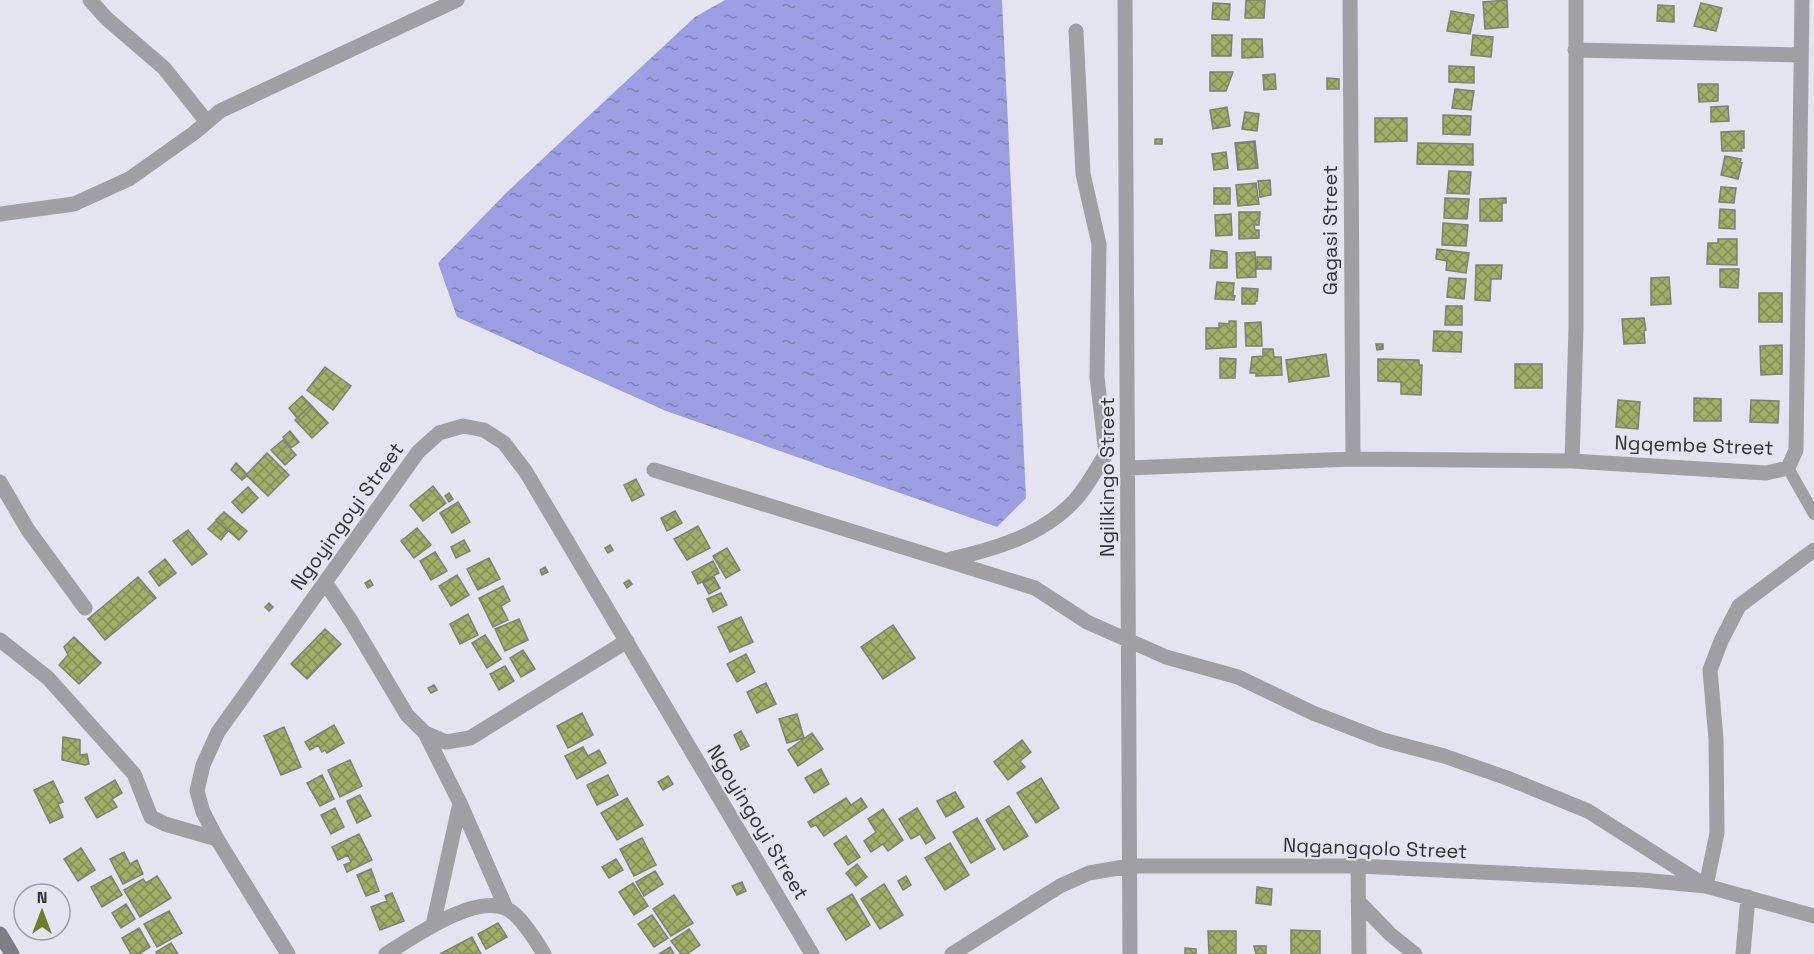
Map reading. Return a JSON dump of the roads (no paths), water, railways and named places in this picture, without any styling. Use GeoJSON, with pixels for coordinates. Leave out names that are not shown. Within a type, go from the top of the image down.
{"type":"FeatureCollection","features":[{"type":"Feature","properties":{"kind":"street"},"geometry":{"type":"LineString","coordinates":[[90,0],[106,18],[164,68],[207,122]]}},
{"type":"Feature","properties":{"kind":"street"},"geometry":{"type":"LineString","coordinates":[[0,214],[74,204],[129,179],[220,111],[457,0]]}},
{"type":"Feature","properties":{"kind":"street","name":"Ngilikingo Street"},"geometry":{"type":"LineString","coordinates":[[1125,0],[1130,954]]}},
{"type":"Feature","properties":{"kind":"street","name":"Gagasi Street"},"geometry":{"type":"LineString","coordinates":[[1350,0],[1353,459]]}},
{"type":"Feature","properties":{"kind":"street"},"geometry":{"type":"LineString","coordinates":[[1572,461],[1576,328],[1576,0]]}},
{"type":"Feature","properties":{"kind":"street","name":"Ngqembe Street"},"geometry":{"type":"LineString","coordinates":[[1128,468],[1353,459],[1572,461],[1766,473],[1788,468],[1796,450],[1802,0]]}},
{"type":"Feature","properties":{"kind":"street"},"geometry":{"type":"LineString","coordinates":[[947,560],[982,552],[1038,530],[1075,500],[1106,454],[1097,377],[1099,244],[1083,174],[1076,31]]}},
{"type":"Feature","properties":{"kind":"street"},"geometry":{"type":"LineString","coordinates":[[1575,50],[1801,56]]}},
{"type":"Feature","properties":{"kind":"street","name":"Ngoyingoyi Street"},"geometry":{"type":"LineString","coordinates":[[288,954],[217,839],[203,812],[197,790],[203,765],[218,732],[418,452],[439,433],[463,426],[484,430],[504,443],[526,472],[812,954]]}},
{"type":"Feature","properties":{"kind":"street"},"geometry":{"type":"LineString","coordinates":[[654,470],[1035,588],[1087,622],[1166,657],[1238,678],[1313,713],[1383,740],[1444,756],[1507,778],[1578,807],[1706,886],[1717,833],[1716,739],[1710,669],[1720,641],[1739,606],[1814,550]]}},
{"type":"Feature","properties":{"kind":"street"},"geometry":{"type":"LineString","coordinates":[[0,482],[28,530],[85,608]]}},
{"type":"Feature","properties":{"kind":"street"},"geometry":{"type":"LineString","coordinates":[[325,582],[407,715],[425,733],[460,804],[506,908],[526,926],[544,954]]}},
{"type":"Feature","properties":{"kind":"street"},"geometry":{"type":"LineString","coordinates":[[0,640],[48,678],[134,774],[151,817],[165,824],[217,839]]}},
{"type":"Feature","properties":{"kind":"street"},"geometry":{"type":"LineString","coordinates":[[425,733],[446,742],[471,738],[627,641]]}},
{"type":"Feature","properties":{"kind":"street"},"geometry":{"type":"LineString","coordinates":[[434,925],[460,804]]}},
{"type":"Feature","properties":{"kind":"street","name":"Nqgangqolo Street"},"geometry":{"type":"LineString","coordinates":[[952,954],[1060,886],[1089,873],[1130,866],[1358,866],[1642,880],[1706,886],[1814,916]]}},
{"type":"Feature","properties":{"kind":"street"},"geometry":{"type":"LineString","coordinates":[[1358,866],[1359,954]]}},
{"type":"Feature","properties":{"kind":"street"},"geometry":{"type":"LineString","coordinates":[[1743,954],[1748,897]]}},
{"type":"Feature","properties":{"kind":"street"},"geometry":{"type":"LineString","coordinates":[[1358,901],[1390,934],[1415,954]]}},
{"type":"Feature","properties":{"kind":"street"},"geometry":{"type":"LineString","coordinates":[[386,954],[434,925],[461,912],[486,906],[506,908]]}},
{"type":"Feature","properties":{"kind":"street"},"geometry":{"type":"LineString","coordinates":[[0,934],[12,954]]}},
{"type":"Feature","properties":{"kind":"lane"},"geometry":{"type":"LineString","coordinates":[[1788,468],[1814,514]]}},
{"type":"Feature","properties":{"kind":"water"},"geometry":{"type":"Polygon","coordinates":[[[725,0],[1002,0],[1026,498],[997,527],[666,411],[457,317],[438,263],[507,192],[695,17],[725,0]]]}}]}
